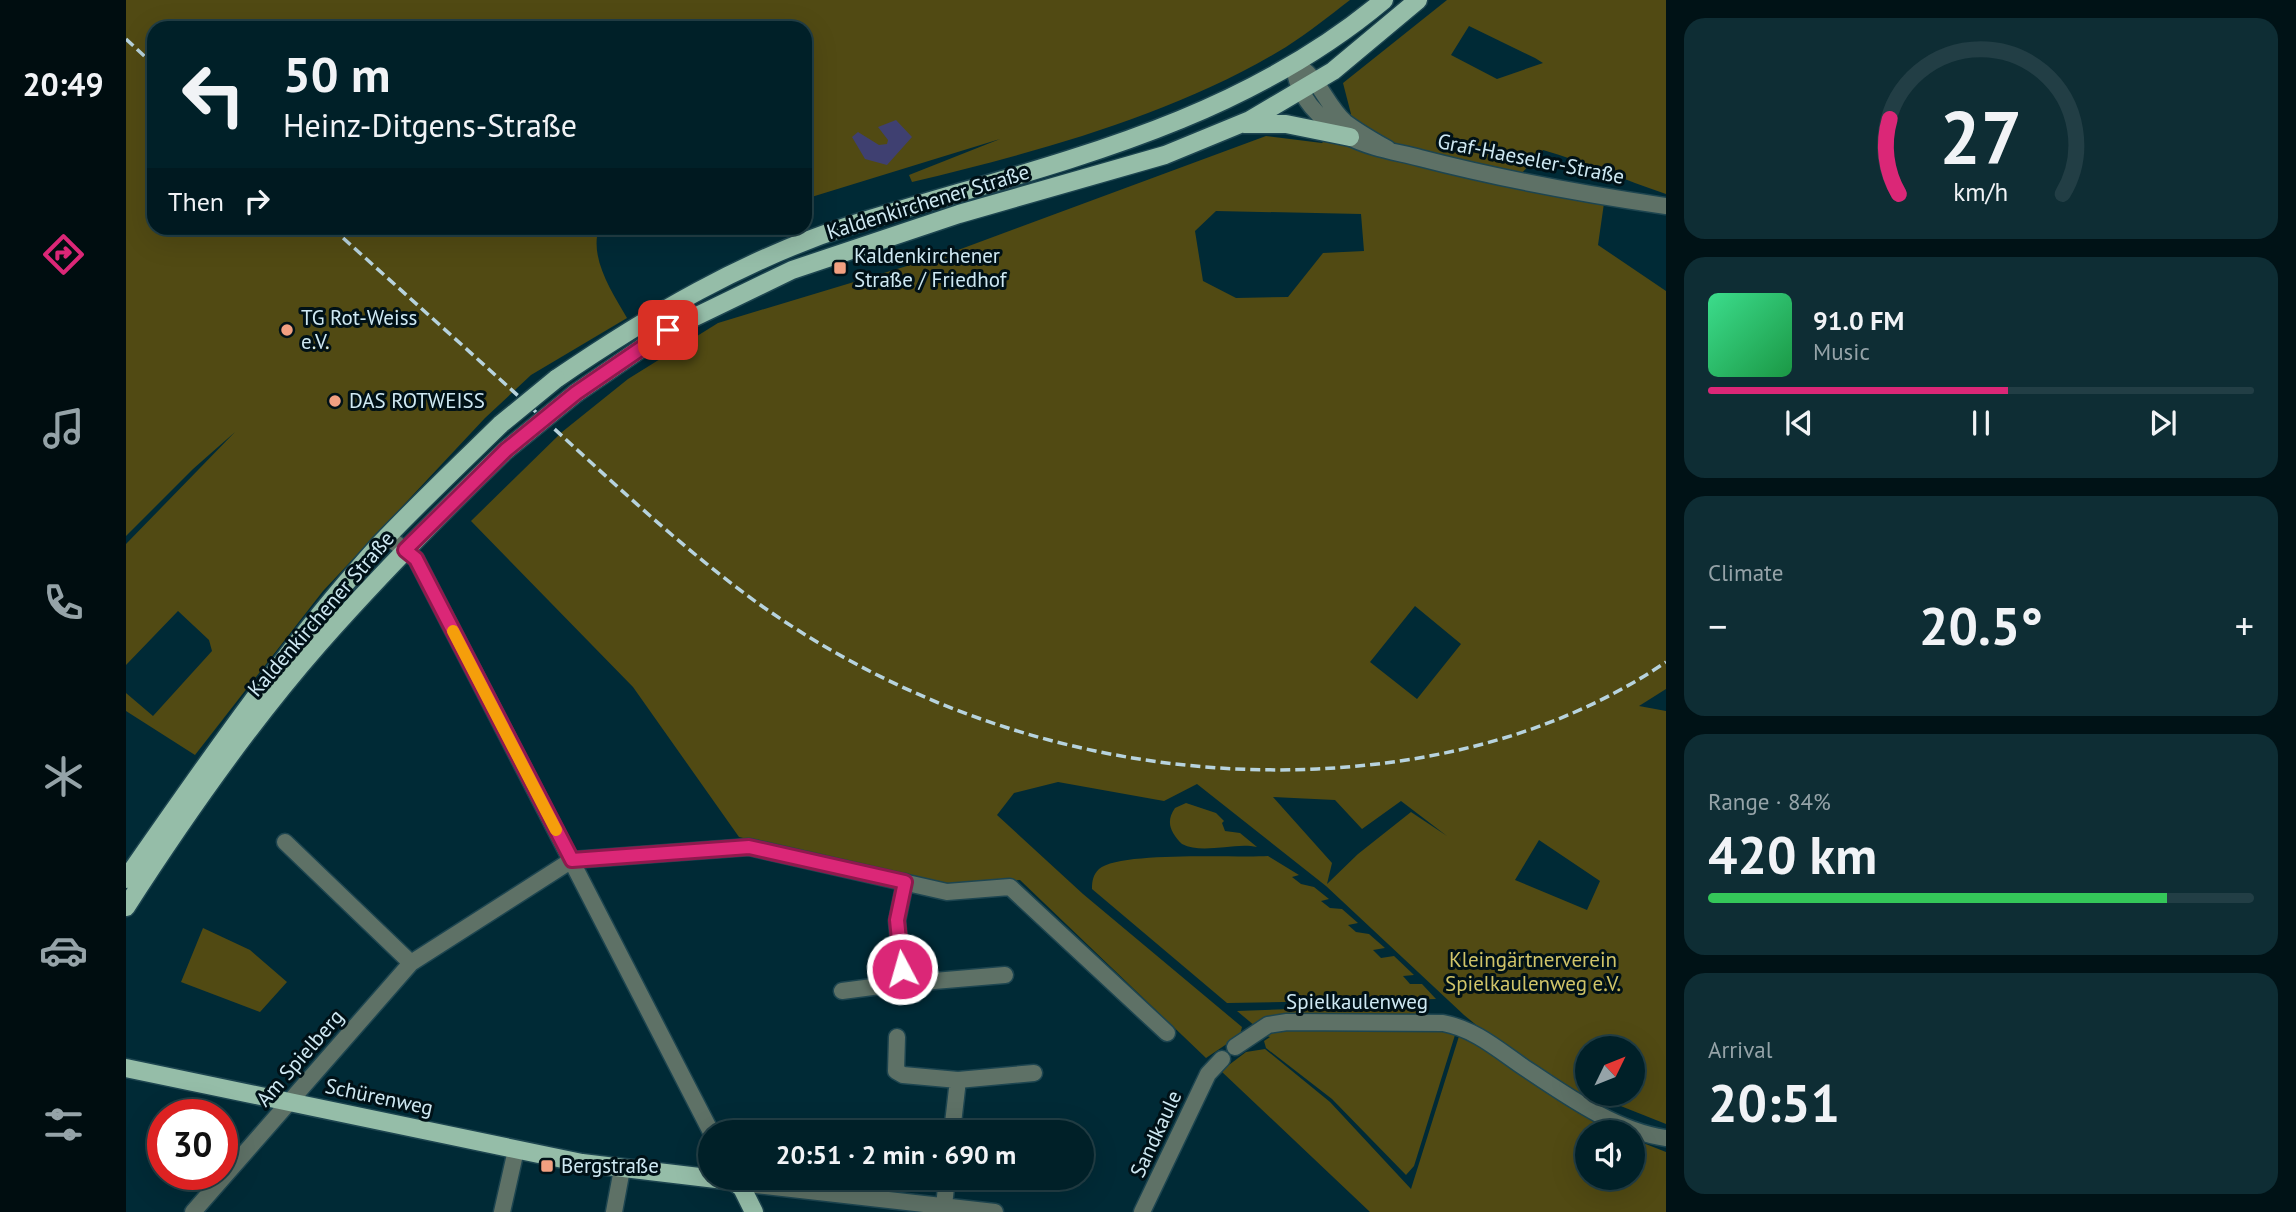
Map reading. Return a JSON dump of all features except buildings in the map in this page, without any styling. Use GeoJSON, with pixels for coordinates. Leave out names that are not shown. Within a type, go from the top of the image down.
{"type":"FeatureCollection","features":[{"type":"Feature","properties":{"kind":"main road","name":"Kaldenkirchener Straße"},"geometry":{"type":"LineString","coordinates":[[126,879],[220,745],[302,638],[388,537],[501,424],[556,379],[677,302],[783,250],[850,225],[966,192],[1188,119],[1294,64],[1384,0]]}},
{"type":"Feature","properties":{"kind":"main road","name":"Kaldenkirchener Straße"},"geometry":{"type":"LineString","coordinates":[[126,907],[230,757],[316,647],[405,550],[506,450],[576,393],[668,330],[792,270],[959,214],[1165,155],[1241,124],[1333,71],[1418,0]]}},
{"type":"Feature","properties":{"kind":"main road"},"geometry":{"type":"LineString","coordinates":[[1241,124],[1286,124],[1350,137]]}},
{"type":"Feature","properties":{"kind":"main road","name":"Schürenweg"},"geometry":{"type":"LineString","coordinates":[[126,1068],[516,1150],[622,1169],[698,1176]]}},
{"type":"Feature","properties":{"kind":"main road"},"geometry":{"type":"LineString","coordinates":[[742,1190],[754,1212]]}},
{"type":"Feature","properties":{"kind":"street","name":"Graf-Haeseler-Straße"},"geometry":{"type":"LineString","coordinates":[[1294,64],[1308,70],[1308,87],[1316,111],[1350,137],[1474,172],[1666,206]]}},
{"type":"Feature","properties":{"kind":"street","name":"Graf-Haeseler-Straße"},"geometry":{"type":"LineString","coordinates":[[1308,87],[1345,122],[1388,149]]}},
{"type":"Feature","properties":{"kind":"street"},"geometry":{"type":"LineString","coordinates":[[388,537],[416,559],[704,1120]]}},
{"type":"Feature","properties":{"kind":"street"},"geometry":{"type":"LineString","coordinates":[[285,842],[411,963]]}},
{"type":"Feature","properties":{"kind":"street"},"geometry":{"type":"LineString","coordinates":[[572,860],[749,847],[947,892],[1010,887],[1167,1033]]}},
{"type":"Feature","properties":{"kind":"street","name":"Am Spielberg"},"geometry":{"type":"LineString","coordinates":[[193,1212],[411,963],[572,860]]}},
{"type":"Feature","properties":{"kind":"street"},"geometry":{"type":"LineString","coordinates":[[904,984],[897,920],[905,882]]}},
{"type":"Feature","properties":{"kind":"street"},"geometry":{"type":"LineString","coordinates":[[901,954],[919,953],[922,982]]}},
{"type":"Feature","properties":{"kind":"street"},"geometry":{"type":"LineString","coordinates":[[842,991],[1005,975]]}},
{"type":"Feature","properties":{"kind":"street","name":"Spielkaulenweg"},"geometry":{"type":"LineString","coordinates":[[1235,1047],[1268,1026],[1287,1022],[1443,1023],[1466,1027],[1534,1074],[1615,1122],[1666,1138]]}},
{"type":"Feature","properties":{"kind":"street"},"geometry":{"type":"LineString","coordinates":[[897,1037],[896,1071],[903,1075],[958,1080],[1034,1073]]}},
{"type":"Feature","properties":{"kind":"street","name":"Sandkaule"},"geometry":{"type":"LineString","coordinates":[[1142,1212],[1208,1074],[1222,1059]]}},
{"type":"Feature","properties":{"kind":"street"},"geometry":{"type":"LineString","coordinates":[[953,1120],[958,1080]]}},
{"type":"Feature","properties":{"kind":"street"},"geometry":{"type":"LineString","coordinates":[[502,1212],[516,1150]]}},
{"type":"Feature","properties":{"kind":"street"},"geometry":{"type":"LineString","coordinates":[[614,1212],[622,1169]]}},
{"type":"Feature","properties":{"kind":"street","name":"Schürenweg"},"geometry":{"type":"LineString","coordinates":[[816,1190],[995,1212]]}},
{"type":"Feature","properties":{"kind":"street"},"geometry":{"type":"LineString","coordinates":[[944,1206],[946,1190]]}},
{"type":"Feature","properties":{"kind":"green space"},"geometry":{"type":"Polygon","coordinates":[[[126,0],[1350,0],[1286,47],[1197,93],[1151,112],[1057,144],[912,182],[909,175],[1000,139],[812,197],[812,21],[147,21],[147,235],[598,235],[600,263],[627,318],[531,375],[485,418],[323,591],[195,755],[126,711],[126,693],[153,716],[212,651],[209,640],[178,611],[126,665],[126,544],[235,432],[193,469],[126,536],[126,0]]]}},
{"type":"Feature","properties":{"kind":"green space"},"geometry":{"type":"Polygon","coordinates":[[[1447,0],[1666,0],[1666,194],[1543,150],[1511,185],[1604,203],[1598,245],[1666,291],[1666,689],[1639,706],[1666,711],[1666,1124],[1621,1106],[1645,1106],[1645,1036],[1575,1036],[1575,1091],[1491,1037],[1326,886],[1197,784],[1164,801],[1058,782],[1014,793],[997,815],[1083,894],[1242,1027],[1240,1035],[1206,1058],[1020,880],[954,886],[739,837],[633,687],[471,521],[562,432],[628,379],[718,323],[950,253],[1266,136],[1322,143],[1351,114],[1343,83],[1447,0]],[[1469,26],[1451,55],[1497,79],[1543,63],[1535,58],[1469,26]],[[1216,211],[1195,231],[1203,281],[1236,298],[1288,297],[1323,253],[1364,251],[1361,214],[1216,211]],[[1415,606],[1370,662],[1417,699],[1461,644],[1415,606]],[[1273,797],[1332,863],[1327,884],[1358,854],[1411,812],[1447,836],[1401,801],[1362,829],[1335,800],[1273,797]],[[1539,840],[1515,880],[1587,910],[1600,881],[1539,840]]]}},
{"type":"Feature","properties":{"kind":"green space"},"geometry":{"type":"Polygon","coordinates":[[[1186,803],[1216,813],[1224,821],[1222,823],[1225,831],[1240,833],[1257,847],[1199,848],[1182,844],[1172,831],[1170,818],[1175,808],[1186,803]]]}},
{"type":"Feature","properties":{"kind":"green space"},"geometry":{"type":"Polygon","coordinates":[[[1268,856],[1299,875],[1292,877],[1301,884],[1314,887],[1329,899],[1321,901],[1330,908],[1342,909],[1358,923],[1348,925],[1356,932],[1369,934],[1385,948],[1373,950],[1381,958],[1394,956],[1414,975],[1403,976],[1410,984],[1422,984],[1436,999],[1227,1003],[1092,889],[1095,874],[1111,863],[1153,858],[1268,856]]]}},
{"type":"Feature","properties":{"kind":"green space"},"geometry":{"type":"Polygon","coordinates":[[[203,928],[250,950],[287,982],[260,1012],[181,982],[203,928]]]}},
{"type":"Feature","properties":{"kind":"green space"},"geometry":{"type":"Polygon","coordinates":[[[1406,1005],[1417,1008],[1418,1014],[1439,1015],[1255,1026],[1237,1011],[1406,1005]]]}},
{"type":"Feature","properties":{"kind":"green space"},"geometry":{"type":"Polygon","coordinates":[[[1402,1026],[1453,1032],[1455,1035],[1414,1166],[1406,1175],[1332,1099],[1266,1048],[1264,1041],[1270,1037],[1259,1034],[1269,1030],[1402,1026]]]}},
{"type":"Feature","properties":{"kind":"green space","name":"Kleingärtnerverein Spielkaulenweg e.V."},"geometry":{"type":"Polygon","coordinates":[[[1460,1033],[1600,1120],[1575,1120],[1575,1190],[1645,1190],[1645,1144],[1666,1152],[1666,1212],[1370,1212],[1221,1071],[1246,1052],[1265,1049],[1330,1102],[1411,1189],[1460,1033]]]}},
{"type":"Feature","properties":{"kind":"shaded area"},"geometry":{"type":"Polygon","coordinates":[[[896,120],[912,137],[887,165],[865,159],[852,137],[858,132],[879,145],[887,144],[888,140],[878,127],[896,120]]]}},
{"type":"Feature","properties":{"kind":"railway"},"geometry":{"type":"LineString","coordinates":[[126,39],[147,58]]}},
{"type":"Feature","properties":{"kind":"railway"},"geometry":{"type":"LineString","coordinates":[[340,235],[651,517],[759,604],[821,644],[887,680],[954,709],[1024,733],[1096,751],[1169,763],[1243,769],[1363,766],[1454,751],[1543,725],[1585,707],[1666,662]]}},
{"type":"Feature","properties":{"kind":"slow traffic"},"geometry":{"type":"LineString","coordinates":[[453,631],[556,830]]}},
{"type":"Feature","properties":{"kind":"place","name":"Kaldenkirchener Straße / Friedhof"},"geometry":{"type":"Point","coordinates":[840,268]}},
{"type":"Feature","properties":{"kind":"place","name":"TG Rot-Weiss e.V."},"geometry":{"type":"Point","coordinates":[287,330]}},
{"type":"Feature","properties":{"kind":"place","name":"DAS ROTWEISS"},"geometry":{"type":"Point","coordinates":[335,401]}},
{"type":"Feature","properties":{"kind":"place","name":"Bergstraße"},"geometry":{"type":"Point","coordinates":[547,1166]}},
{"type":"Feature","properties":{"kind":"route"},"geometry":{"type":"LineString","coordinates":[[668,330],[576,393],[506,450],[405,550],[416,559],[572,860],[749,847],[787,853],[905,882],[897,920],[902,969]]}}]}
